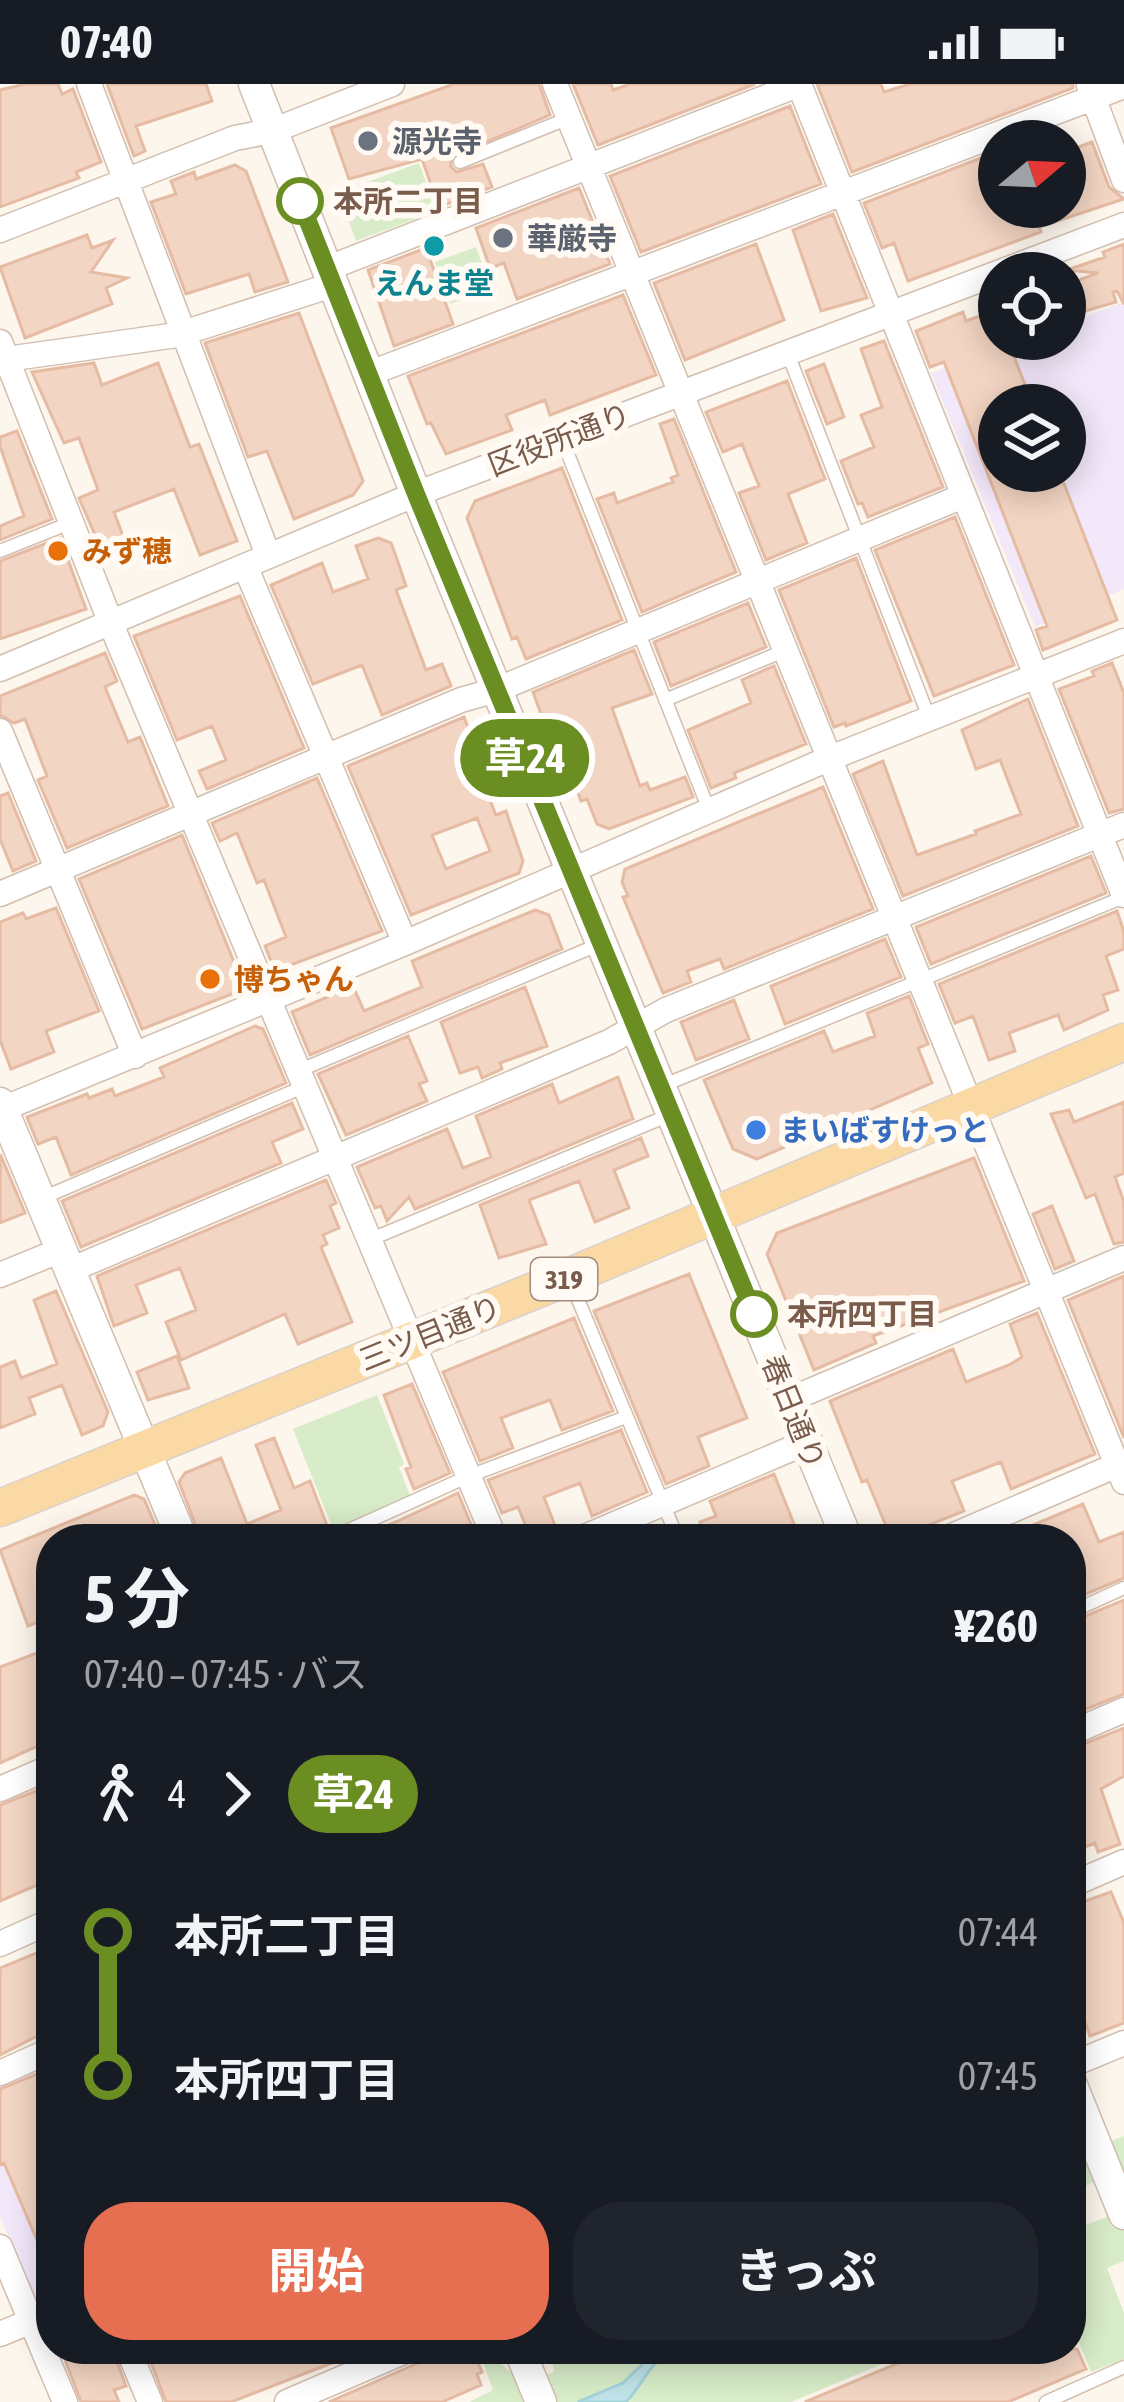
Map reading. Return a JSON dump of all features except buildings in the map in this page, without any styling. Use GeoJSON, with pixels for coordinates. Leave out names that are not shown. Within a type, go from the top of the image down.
{"type":"FeatureCollection","features":[{"type":"Feature","properties":{"kind":"main road","name":"三ツ目通り"},"geometry":{"type":"LineString","coordinates":[[0,1508],[568,1277],[1124,1042]]}},
{"type":"Feature","properties":{"kind":"street"},"geometry":{"type":"LineString","coordinates":[[89,84],[184,333],[256,560],[327,758],[405,943]]}},
{"type":"Feature","properties":{"kind":"street","name":"春日通り"},"geometry":{"type":"LineString","coordinates":[[254,84],[416,494],[841,1524]]}},
{"type":"Feature","properties":{"kind":"street"},"geometry":{"type":"LineString","coordinates":[[0,230],[235,138],[272,131],[392,84]]}},
{"type":"Feature","properties":{"kind":"street"},"geometry":{"type":"LineString","coordinates":[[555,84],[1044,1292],[1122,1470],[983,1524]]}},
{"type":"Feature","properties":{"kind":"street"},"geometry":{"type":"LineString","coordinates":[[489,1524],[333,1160],[3,350],[184,333],[799,84],[1124,896]]}},
{"type":"Feature","properties":{"kind":"street"},"geometry":{"type":"LineString","coordinates":[[368,374],[842,194],[1091,91],[1124,86]]}},
{"type":"Feature","properties":{"kind":"street"},"geometry":{"type":"LineString","coordinates":[[1091,91],[1124,180]]}},
{"type":"Feature","properties":{"kind":"street","name":"区役所通り"},"geometry":{"type":"LineString","coordinates":[[0,669],[416,494],[1124,225]]}},
{"type":"Feature","properties":{"kind":"street"},"geometry":{"type":"LineString","coordinates":[[0,894],[962,496]]}},
{"type":"Feature","properties":{"kind":"street"},"geometry":{"type":"LineString","coordinates":[[176,1524],[1,1107],[135,1057],[828,759],[1124,641]]}},
{"type":"Feature","properties":{"kind":"street"},"geometry":{"type":"LineString","coordinates":[[0,731],[135,1057]]}},
{"type":"Feature","properties":{"kind":"street"},"geometry":{"type":"LineString","coordinates":[[0,1275],[65,1260],[333,1160],[666,1010],[1124,825]]}},
{"type":"Feature","properties":{"kind":"street"},"geometry":{"type":"LineString","coordinates":[[789,1400],[1124,1258]]}},
{"type":"Feature","properties":{"kind":"street"},"geometry":{"type":"LineString","coordinates":[[616,1524],[807,1442]]}},
{"type":"Feature","properties":{"kind":"street"},"geometry":{"type":"LineString","coordinates":[[1086,1726],[1124,1710]]}},
{"type":"Feature","properties":{"kind":"street"},"geometry":{"type":"LineString","coordinates":[[0,1788],[36,1773]]}},
{"type":"Feature","properties":{"kind":"street"},"geometry":{"type":"LineString","coordinates":[[1086,1878],[1124,1862]]}},
{"type":"Feature","properties":{"kind":"street"},"geometry":{"type":"LineString","coordinates":[[0,1944],[36,1928]]}},
{"type":"Feature","properties":{"kind":"street"},"geometry":{"type":"LineString","coordinates":[[1086,2059],[1124,2043]]}},
{"type":"Feature","properties":{"kind":"street"},"geometry":{"type":"LineString","coordinates":[[0,2073],[36,2057]]}},
{"type":"Feature","properties":{"kind":"street"},"geometry":{"type":"LineString","coordinates":[[1086,2119],[1124,2214]]}},
{"type":"Feature","properties":{"kind":"street"},"geometry":{"type":"LineString","coordinates":[[0,2247],[36,2308]]}},
{"type":"Feature","properties":{"kind":"street"},"geometry":{"type":"LineString","coordinates":[[0,2334],[36,2319]]}},
{"type":"Feature","properties":{"kind":"street"},"geometry":{"type":"LineString","coordinates":[[54,2364],[64,2402]]}},
{"type":"Feature","properties":{"kind":"street"},"geometry":{"type":"LineString","coordinates":[[134,2364],[150,2402]]}},
{"type":"Feature","properties":{"kind":"street"},"geometry":{"type":"LineString","coordinates":[[287,2402],[375,2364]]}},
{"type":"Feature","properties":{"kind":"lane"},"geometry":{"type":"LineString","coordinates":[[460,162],[569,118]]}},
{"type":"Feature","properties":{"kind":"lane"},"geometry":{"type":"LineString","coordinates":[[788,352],[930,720]]}},
{"type":"Feature","properties":{"kind":"lane"},"geometry":{"type":"LineString","coordinates":[[562,439],[709,810]]}},
{"type":"Feature","properties":{"kind":"lane"},"geometry":{"type":"LineString","coordinates":[[0,551],[70,523]]}},
{"type":"Feature","properties":{"kind":"lane"},"geometry":{"type":"LineString","coordinates":[[665,700],[784,651]]}},
{"type":"Feature","properties":{"kind":"lane"},"geometry":{"type":"LineString","coordinates":[[368,1240],[917,981],[1124,896]]}},
{"type":"Feature","properties":{"kind":"lane"},"geometry":{"type":"LineString","coordinates":[[40,1199],[601,943]]}},
{"type":"Feature","properties":{"kind":"lane"},"geometry":{"type":"LineString","coordinates":[[568,1277],[672,1524]]}},
{"type":"Feature","properties":{"kind":"lane"},"geometry":{"type":"LineString","coordinates":[[362,1524],[469,1476],[626,1417]]}},
{"type":"Feature","properties":{"kind":"lane"},"geometry":{"type":"LineString","coordinates":[[1086,1605],[1124,1588]]}},
{"type":"Feature","properties":{"kind":"lane"},"geometry":{"type":"LineString","coordinates":[[1046,2402],[1124,2367]]}},
{"type":"Feature","properties":{"kind":"shaded area"},"geometry":{"type":"Polygon","coordinates":[[[1124,302],[1124,589],[1035,627],[980,492],[1086,492],[1086,384],[978,384],[978,488],[931,373],[978,356],[978,360],[1086,360],[1086,316],[1124,302]]]}},
{"type":"Feature","properties":{"kind":"shaded area"},"geometry":{"type":"Polygon","coordinates":[[[36,2071],[35,2300],[0,2216],[0,2086],[36,2071]]]}},
{"type":"Feature","properties":{"kind":"green space"},"geometry":{"type":"Polygon","coordinates":[[[419,163],[437,211],[356,241],[338,193],[419,163]]]}},
{"type":"Feature","properties":{"kind":"green space"},"geometry":{"type":"Polygon","coordinates":[[[476,247],[491,289],[450,304],[435,262],[476,247]]]}},
{"type":"Feature","properties":{"kind":"green space"},"geometry":{"type":"Polygon","coordinates":[[[377,1395],[404,1464],[399,1467],[411,1498],[352,1524],[331,1524],[293,1429],[377,1395]]]}},
{"type":"Feature","properties":{"kind":"green space"},"geometry":{"type":"Polygon","coordinates":[[[1124,2136],[1124,2261],[1107,2268],[1124,2313],[1124,2359],[1091,2372],[1086,2360],[1086,2150],[1124,2136]]]}},
{"type":"Feature","properties":{"kind":"green space"},"geometry":{"type":"Polygon","coordinates":[[[484,2364],[501,2364],[518,2385],[554,2372],[553,2364],[882,2364],[791,2402],[469,2402],[493,2390],[484,2364]]]}},
{"type":"Feature","properties":{"kind":"water"},"geometry":{"type":"Polygon","coordinates":[[[643,2364],[655,2364],[626,2402],[578,2402],[623,2383],[643,2364]]]}},
{"type":"Feature","properties":{"kind":"pier"},"geometry":{"type":"Polygon","coordinates":[[[1124,2170],[1124,2210],[1086,2225],[1086,2185],[1124,2170]]]}},
{"type":"Feature","properties":{"kind":"bus line","name":"草24"},"geometry":{"type":"LineString","coordinates":[[300,201],[754,1314]]}},
{"type":"Feature","properties":{"kind":"place","name":"源光寺"},"geometry":{"type":"Point","coordinates":[368,141]}},
{"type":"Feature","properties":{"kind":"place","name":"本所二丁目"},"geometry":{"type":"Point","coordinates":[300,201]}},
{"type":"Feature","properties":{"kind":"place","name":"華厳寺"},"geometry":{"type":"Point","coordinates":[503,238]}},
{"type":"Feature","properties":{"kind":"place","name":"えんま堂"},"geometry":{"type":"Point","coordinates":[434,246]}},
{"type":"Feature","properties":{"kind":"place","name":"みず穂"},"geometry":{"type":"Point","coordinates":[58,551]}},
{"type":"Feature","properties":{"kind":"place","name":"博ちゃん"},"geometry":{"type":"Point","coordinates":[210,979]}},
{"type":"Feature","properties":{"kind":"place","name":"まいばすけっと"},"geometry":{"type":"Point","coordinates":[756,1130]}},
{"type":"Feature","properties":{"kind":"place","name":"本所四丁目"},"geometry":{"type":"Point","coordinates":[754,1314]}}]}
